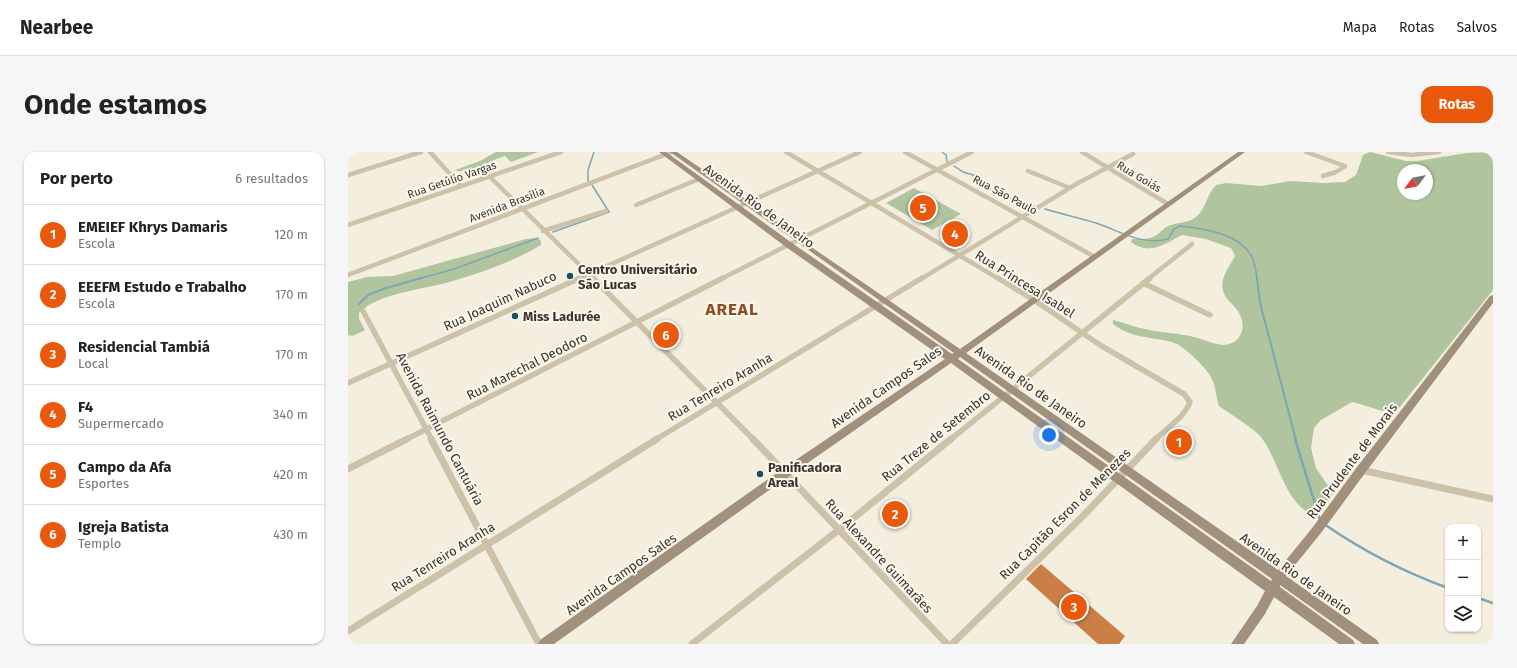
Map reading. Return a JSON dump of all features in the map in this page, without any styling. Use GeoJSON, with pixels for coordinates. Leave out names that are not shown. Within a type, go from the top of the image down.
{"type":"FeatureCollection","features":[{"type":"Feature","properties":{"kind":"main road","name":"Avenida Campos Sales"},"geometry":{"type":"LineString","coordinates":[[544,644],[785,473],[959,353],[1242,152]]}},
{"type":"Feature","properties":{"kind":"main road","name":"Avenida Rio de Janeiro"},"geometry":{"type":"LineString","coordinates":[[668,153],[699,179],[789,245],[951,358],[1349,644]]}},
{"type":"Feature","properties":{"kind":"main road","name":"Avenida Rio de Janeiro"},"geometry":{"type":"LineString","coordinates":[[668,153],[748,203],[1373,644]]}},
{"type":"Feature","properties":{"kind":"main road","name":"Rua Prudente de Morais"},"geometry":{"type":"LineString","coordinates":[[1237,644],[1273,590],[1279,578],[1321,526],[1361,470],[1493,298]]}},
{"type":"Feature","properties":{"kind":"street"},"geometry":{"type":"LineString","coordinates":[[348,175],[421,152]]}},
{"type":"Feature","properties":{"kind":"street"},"geometry":{"type":"LineString","coordinates":[[430,152],[461,186]]}},
{"type":"Feature","properties":{"kind":"street","name":"Rua Getúlio Vargas"},"geometry":{"type":"LineString","coordinates":[[348,225],[561,152]]}},
{"type":"Feature","properties":{"kind":"street","name":"Rua Princesa Isabel"},"geometry":{"type":"LineString","coordinates":[[786,152],[1034,300],[1083,334],[1190,399]]}},
{"type":"Feature","properties":{"kind":"street","name":"Rua Joaquim Nabuco"},"geometry":{"type":"LineString","coordinates":[[348,383],[860,152]]}},
{"type":"Feature","properties":{"kind":"street","name":"Rua São Paulo"},"geometry":{"type":"LineString","coordinates":[[905,152],[1095,257]]}},
{"type":"Feature","properties":{"kind":"street","name":"Rua Marechal Deodoro"},"geometry":{"type":"LineString","coordinates":[[348,469],[972,152]]}},
{"type":"Feature","properties":{"kind":"street","name":"Rua Goiás"},"geometry":{"type":"LineString","coordinates":[[1082,152],[1106,168],[1168,204]]}},
{"type":"Feature","properties":{"kind":"street"},"geometry":{"type":"LineString","coordinates":[[1306,152],[1345,166],[1336,172],[1323,176]]}},
{"type":"Feature","properties":{"kind":"street"},"geometry":{"type":"LineString","coordinates":[[1388,152],[1422,155],[1439,152]]}},
{"type":"Feature","properties":{"kind":"street","name":"Avenida Brasília"},"geometry":{"type":"LineString","coordinates":[[348,276],[668,153]]}},
{"type":"Feature","properties":{"kind":"street","name":"Rua Tenreiro Aranha"},"geometry":{"type":"LineString","coordinates":[[348,631],[717,402],[878,306],[957,255],[1070,188],[1133,154]]}},
{"type":"Feature","properties":{"kind":"street"},"geometry":{"type":"LineString","coordinates":[[1028,171],[1070,188]]}},
{"type":"Feature","properties":{"kind":"street","name":"Rua Alexandre Guimarães"},"geometry":{"type":"LineString","coordinates":[[490,177],[543,231],[638,322],[717,402],[840,529],[947,644]]}},
{"type":"Feature","properties":{"kind":"street"},"geometry":{"type":"LineString","coordinates":[[636,205],[699,179]]}},
{"type":"Feature","properties":{"kind":"street"},"geometry":{"type":"LineString","coordinates":[[543,231],[606,211]]}},
{"type":"Feature","properties":{"kind":"street","name":"Rua Treze de Setembro"},"geometry":{"type":"LineString","coordinates":[[692,644],[840,529],[1083,334],[1192,244]]}},
{"type":"Feature","properties":{"kind":"street"},"geometry":{"type":"LineString","coordinates":[[1143,283],[1210,315]]}},
{"type":"Feature","properties":{"kind":"street","name":"Avenida Raimundo Cantuária"},"geometry":{"type":"LineString","coordinates":[[363,311],[425,430],[488,543],[539,644]]}},
{"type":"Feature","properties":{"kind":"street","name":"Rua Capitão Esron de Menezes"},"geometry":{"type":"LineString","coordinates":[[952,644],[1127,471],[1168,426],[1189,406],[1190,399]]}},
{"type":"Feature","properties":{"kind":"street"},"geometry":{"type":"LineString","coordinates":[[1361,470],[1493,499]]}},
{"type":"Feature","properties":{"kind":"green space"},"geometry":{"type":"Polygon","coordinates":[[[496,152],[538,152],[511,162],[505,156],[466,171],[455,170],[480,161],[496,152]]]}},
{"type":"Feature","properties":{"kind":"green space"},"geometry":{"type":"Polygon","coordinates":[[[1370,152],[1406,161],[1417,161],[1467,153],[1493,152],[1493,290],[1396,412],[1379,410],[1352,402],[1321,420],[1314,428],[1311,448],[1316,468],[1333,493],[1321,510],[1307,512],[1299,505],[1286,487],[1267,446],[1261,437],[1219,406],[1210,375],[1194,358],[1182,347],[1172,342],[1134,335],[1120,329],[1113,324],[1113,320],[1144,329],[1198,338],[1220,345],[1234,342],[1242,332],[1243,327],[1241,317],[1224,294],[1222,288],[1222,283],[1226,272],[1235,256],[1231,248],[1206,239],[1182,235],[1163,245],[1151,248],[1138,246],[1131,242],[1132,239],[1151,238],[1168,226],[1194,218],[1200,213],[1210,193],[1216,185],[1226,183],[1261,186],[1291,181],[1324,183],[1345,182],[1356,175],[1363,155],[1370,152]]]}},
{"type":"Feature","properties":{"kind":"green space"},"geometry":{"type":"Polygon","coordinates":[[[914,188],[961,214],[932,230],[886,203],[914,188]]]}},
{"type":"Feature","properties":{"kind":"green space"},"geometry":{"type":"Polygon","coordinates":[[[538,238],[541,241],[541,245],[498,266],[453,281],[403,292],[367,306],[359,313],[359,319],[365,330],[353,336],[348,335],[348,282],[367,277],[393,276],[526,239],[538,238]]]}},
{"type":"Feature","properties":{"kind":"building"},"geometry":{"type":"Polygon","coordinates":[[[951,225],[971,237],[958,243],[939,232],[951,225]]]}},
{"type":"Feature","properties":{"kind":"building"},"geometry":{"type":"Polygon","coordinates":[[[1041,564],[1125,636],[1119,644],[1098,644],[1026,579],[1041,564]]]}},
{"type":"Feature","properties":{"kind":"waterway"},"geometry":{"type":"LineString","coordinates":[[588,181],[588,170],[594,152]]}},
{"type":"Feature","properties":{"kind":"waterway"},"geometry":{"type":"LineString","coordinates":[[942,152],[946,155],[947,162]]}},
{"type":"Feature","properties":{"kind":"waterway"},"geometry":{"type":"LineString","coordinates":[[954,166],[963,172],[980,177],[983,186],[1000,195],[1034,206]]}},
{"type":"Feature","properties":{"kind":"waterway"},"geometry":{"type":"LineString","coordinates":[[553,232],[609,212],[592,185]]}},
{"type":"Feature","properties":{"kind":"waterway"},"geometry":{"type":"LineString","coordinates":[[1045,209],[1096,223],[1131,237],[1149,241],[1168,239],[1174,229],[1180,226],[1219,233],[1237,241],[1245,247],[1253,260],[1257,279]]}},
{"type":"Feature","properties":{"kind":"waterway"},"geometry":{"type":"LineString","coordinates":[[418,279],[454,269],[538,238]]}},
{"type":"Feature","properties":{"kind":"waterway"},"geometry":{"type":"LineString","coordinates":[[359,304],[368,295],[421,278]]}},
{"type":"Feature","properties":{"kind":"waterway"},"geometry":{"type":"LineString","coordinates":[[1257,278],[1260,303],[1296,440]]}},
{"type":"Feature","properties":{"kind":"waterway"},"geometry":{"type":"LineString","coordinates":[[1295,439],[1320,520]]}},
{"type":"Feature","properties":{"kind":"waterway"},"geometry":{"type":"LineString","coordinates":[[1324,524],[1384,560],[1445,587]]}},
{"type":"Feature","properties":{"kind":"waterway"},"geometry":{"type":"LineString","coordinates":[[1481,599],[1493,603]]}},
{"type":"Feature","properties":{"kind":"place","name":"Campo da Afa"},"geometry":{"type":"Point","coordinates":[923,208]}},
{"type":"Feature","properties":{"kind":"place","name":"F4"},"geometry":{"type":"Point","coordinates":[955,234]}},
{"type":"Feature","properties":{"kind":"place","name":"Centro Universitário São Lucas"},"geometry":{"type":"Point","coordinates":[570,276]}},
{"type":"Feature","properties":{"kind":"place","name":"Miss Ladurée"},"geometry":{"type":"Point","coordinates":[515,316]}},
{"type":"Feature","properties":{"kind":"place","name":"Igreja Batista"},"geometry":{"type":"Point","coordinates":[666,335]}},
{"type":"Feature","properties":{"kind":"place","name":"EMEIEF Khrys Damaris"},"geometry":{"type":"Point","coordinates":[1179,442]}},
{"type":"Feature","properties":{"kind":"place","name":"Panificadora Areal"},"geometry":{"type":"Point","coordinates":[760,474]}},
{"type":"Feature","properties":{"kind":"place","name":"EEEFM Estudo e Trabalho"},"geometry":{"type":"Point","coordinates":[895,514]}},
{"type":"Feature","properties":{"kind":"place","name":"Residencial Tambiá"},"geometry":{"type":"Point","coordinates":[1074,607]}},
{"type":"Feature","properties":{"kind":"district","name":"AREAL"},"geometry":{"type":"Point","coordinates":[732,309]}}]}
